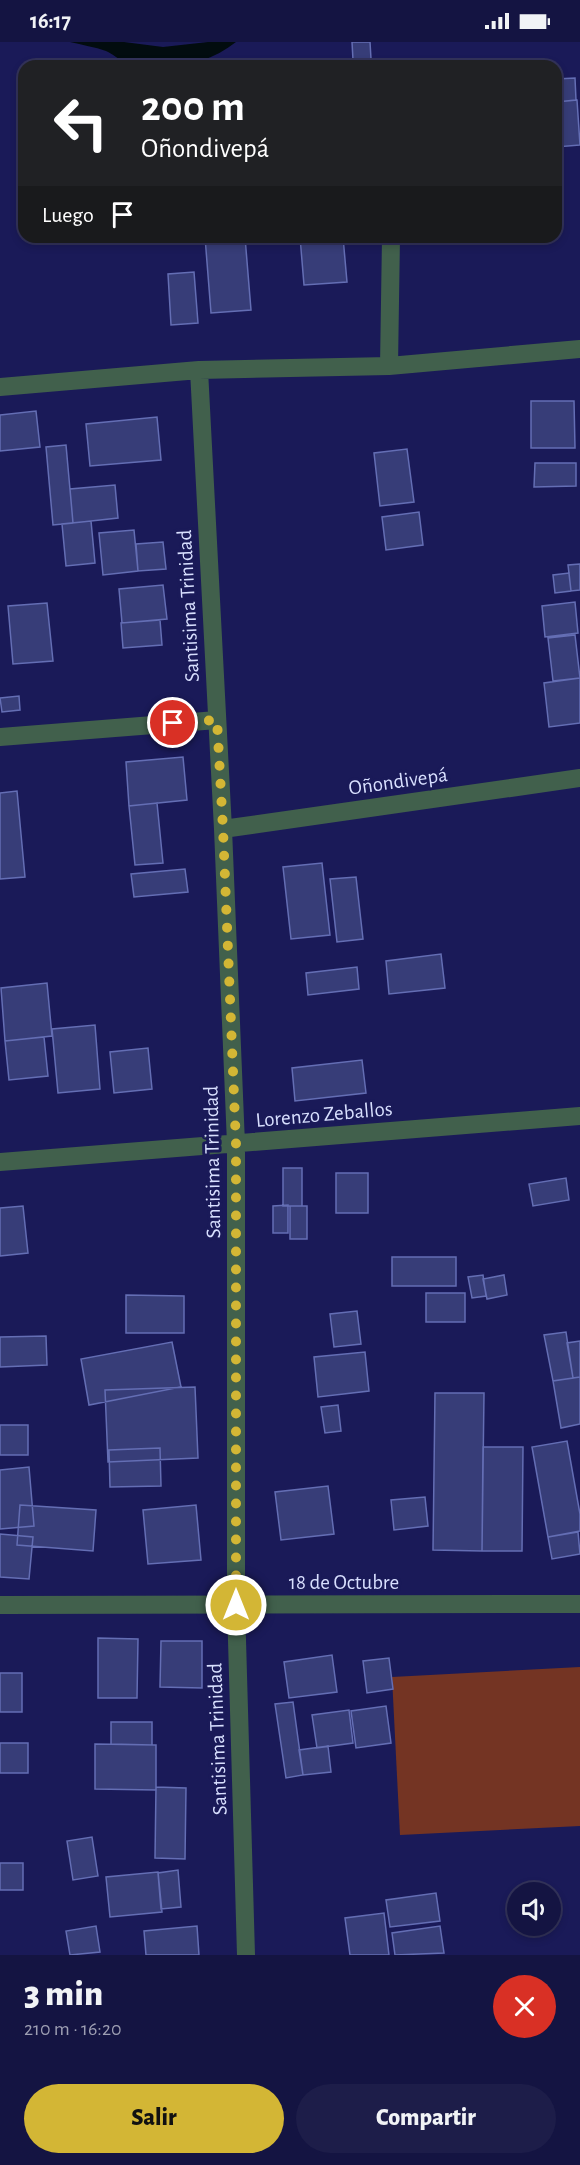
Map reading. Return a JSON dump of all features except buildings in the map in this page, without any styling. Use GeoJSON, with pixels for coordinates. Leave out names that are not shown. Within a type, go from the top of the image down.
{"type":"FeatureCollection","features":[{"type":"Feature","properties":{"kind":"street"},"geometry":{"type":"LineString","coordinates":[[389,366],[391,243]]}},
{"type":"Feature","properties":{"kind":"street"},"geometry":{"type":"LineString","coordinates":[[0,387],[199,370],[389,366],[580,349]]}},
{"type":"Feature","properties":{"kind":"street","name":"Santisima Trinidad"},"geometry":{"type":"LineString","coordinates":[[199,370],[223,829],[236,1144],[236,1605],[246,1955]]}},
{"type":"Feature","properties":{"kind":"street"},"geometry":{"type":"LineString","coordinates":[[0,737],[217,720]]}},
{"type":"Feature","properties":{"kind":"street","name":"Oñondivepá"},"geometry":{"type":"LineString","coordinates":[[223,829],[580,778]]}},
{"type":"Feature","properties":{"kind":"street","name":"Lorenzo Zeballos"},"geometry":{"type":"LineString","coordinates":[[0,1162],[580,1116]]}},
{"type":"Feature","properties":{"kind":"street","name":"18 de Octubre"},"geometry":{"type":"LineString","coordinates":[[0,1605],[580,1604]]}},
{"type":"Feature","properties":{"kind":"shaded area"},"geometry":{"type":"Polygon","coordinates":[[[70,42],[124,42],[163,47],[208,42],[236,42],[203,60],[121,60],[106,51],[70,42]]]}},
{"type":"Feature","properties":{"kind":"shaded area"},"geometry":{"type":"Polygon","coordinates":[[[580,1667],[580,1826],[400,1835],[392,1677],[580,1667]]]}},
{"type":"Feature","properties":{"kind":"route"},"geometry":{"type":"LineString","coordinates":[[173,723],[217,720],[236,1144],[236,1605]]}}]}
